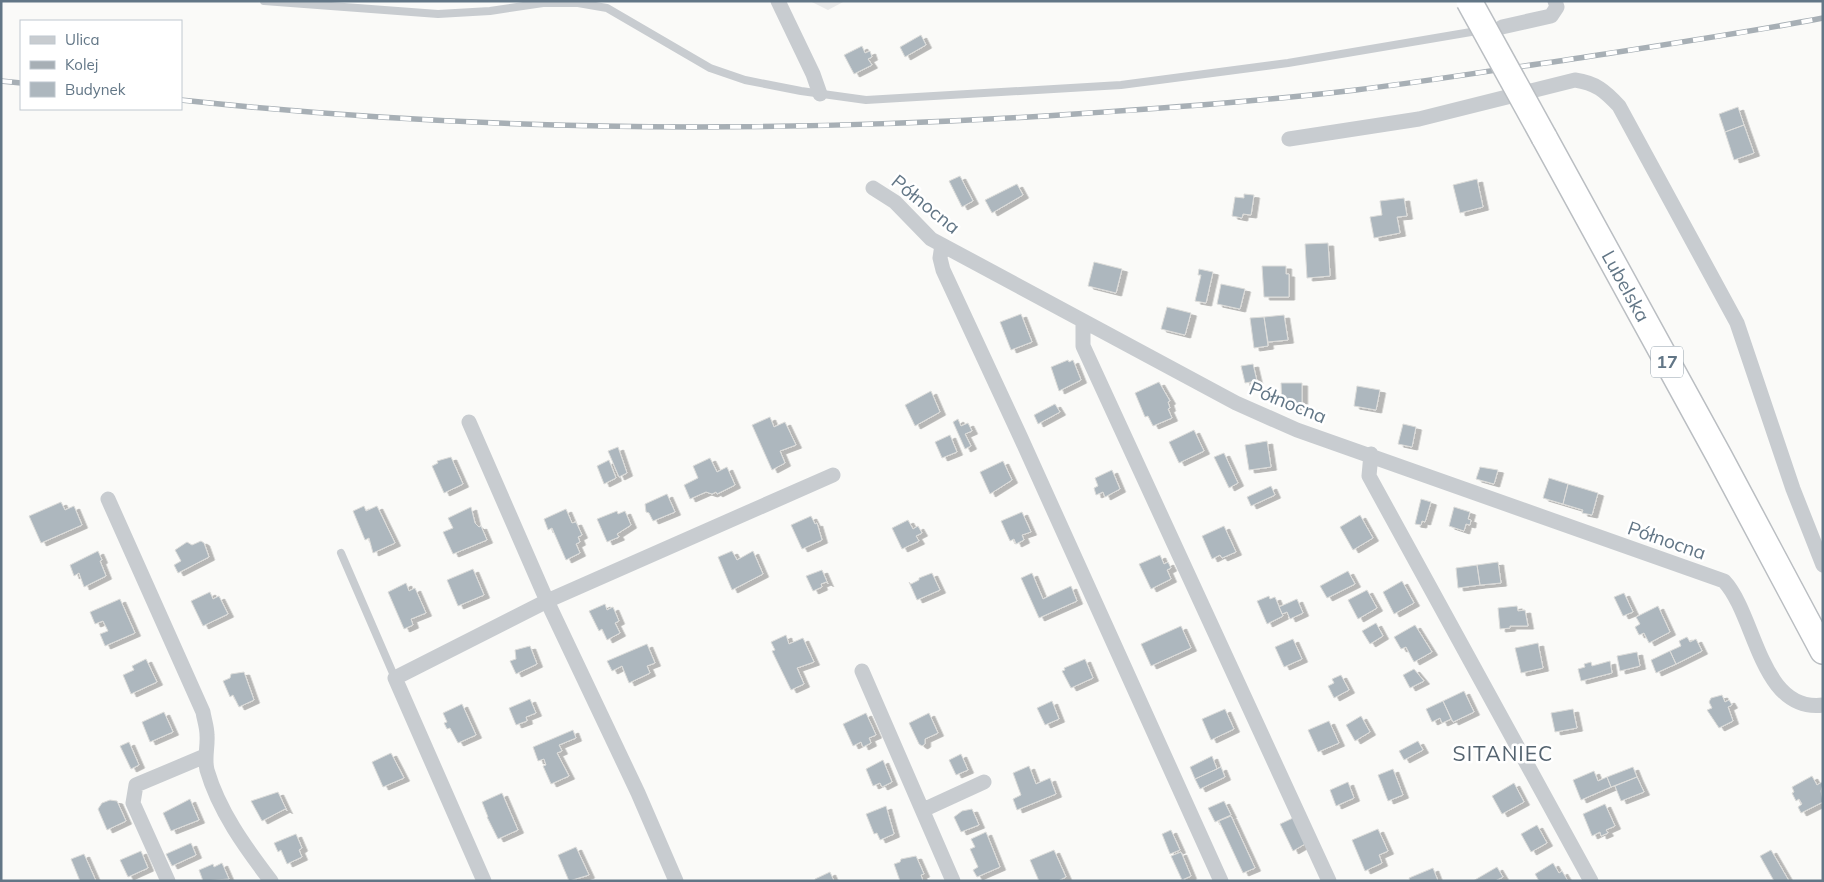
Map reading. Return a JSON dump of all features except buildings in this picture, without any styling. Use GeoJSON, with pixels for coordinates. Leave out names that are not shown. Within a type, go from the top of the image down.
{"type":"FeatureCollection","features":[{"type":"Feature","properties":{"kind":"highway","name":"Lubelska"},"geometry":{"type":"LineString","coordinates":[[1470,1],[1719,456],[1823,651]]}},
{"type":"Feature","properties":{"kind":"street"},"geometry":{"type":"LineString","coordinates":[[778,1],[813,74],[820,94]]}},
{"type":"Feature","properties":{"kind":"street"},"geometry":{"type":"LineString","coordinates":[[1502,27],[1551,16],[1555,12],[1555,1]]}},
{"type":"Feature","properties":{"kind":"street"},"geometry":{"type":"LineString","coordinates":[[1288,139],[1419,119],[1576,80],[1592,83],[1605,91],[1619,106],[1737,323],[1793,489],[1823,565]]}},
{"type":"Feature","properties":{"kind":"street","name":"Północna"},"geometry":{"type":"LineString","coordinates":[[873,188],[886,194],[922,232],[942,245],[1236,403],[1297,430],[1371,454],[1650,556],[1724,581],[1734,594],[1777,685],[1800,703],[1823,705]]}},
{"type":"Feature","properties":{"kind":"street"},"geometry":{"type":"LineString","coordinates":[[942,245],[940,258],[943,270],[1221,881]]}},
{"type":"Feature","properties":{"kind":"street"},"geometry":{"type":"LineString","coordinates":[[1083,321],[1083,346],[1329,881]]}},
{"type":"Feature","properties":{"kind":"street"},"geometry":{"type":"LineString","coordinates":[[469,422],[547,601],[638,793],[676,881]]}},
{"type":"Feature","properties":{"kind":"street"},"geometry":{"type":"LineString","coordinates":[[1371,454],[1369,476],[1591,881]]}},
{"type":"Feature","properties":{"kind":"street"},"geometry":{"type":"LineString","coordinates":[[484,881],[395,678],[547,601],[834,475]]}},
{"type":"Feature","properties":{"kind":"street"},"geometry":{"type":"LineString","coordinates":[[108,499],[203,712],[207,735],[205,756],[207,770],[235,832],[271,881]]}},
{"type":"Feature","properties":{"kind":"street"},"geometry":{"type":"LineString","coordinates":[[862,672],[924,810],[953,881]]}},
{"type":"Feature","properties":{"kind":"street"},"geometry":{"type":"LineString","coordinates":[[168,881],[133,803],[136,785],[205,756]]}},
{"type":"Feature","properties":{"kind":"street"},"geometry":{"type":"LineString","coordinates":[[924,810],[984,782]]}},
{"type":"Feature","properties":{"kind":"lane"},"geometry":{"type":"LineString","coordinates":[[264,1],[438,14],[490,11],[543,3],[578,3],[597,6],[607,8],[710,68],[745,80],[820,94],[866,100],[1121,86],[1288,63],[1471,32]]}},
{"type":"Feature","properties":{"kind":"lane"},"geometry":{"type":"LineString","coordinates":[[341,553],[395,678]]}},
{"type":"Feature","properties":{"kind":"shaded area"},"geometry":{"type":"Polygon","coordinates":[[[810,1],[845,1],[828,10],[810,1]]]}},
{"type":"Feature","properties":{"kind":"railway"},"geometry":{"type":"LineString","coordinates":[[182,100],[293,111],[516,124],[740,127],[852,125],[963,120],[1181,107],[1356,90],[1553,62],[1823,18]]}},
{"type":"Feature","properties":{"kind":"railway"},"geometry":{"type":"LineString","coordinates":[[1,81],[20,83]]}},
{"type":"Feature","properties":{"kind":"district","name":"SITANIEC"},"geometry":{"type":"Point","coordinates":[1503,754]}}]}
